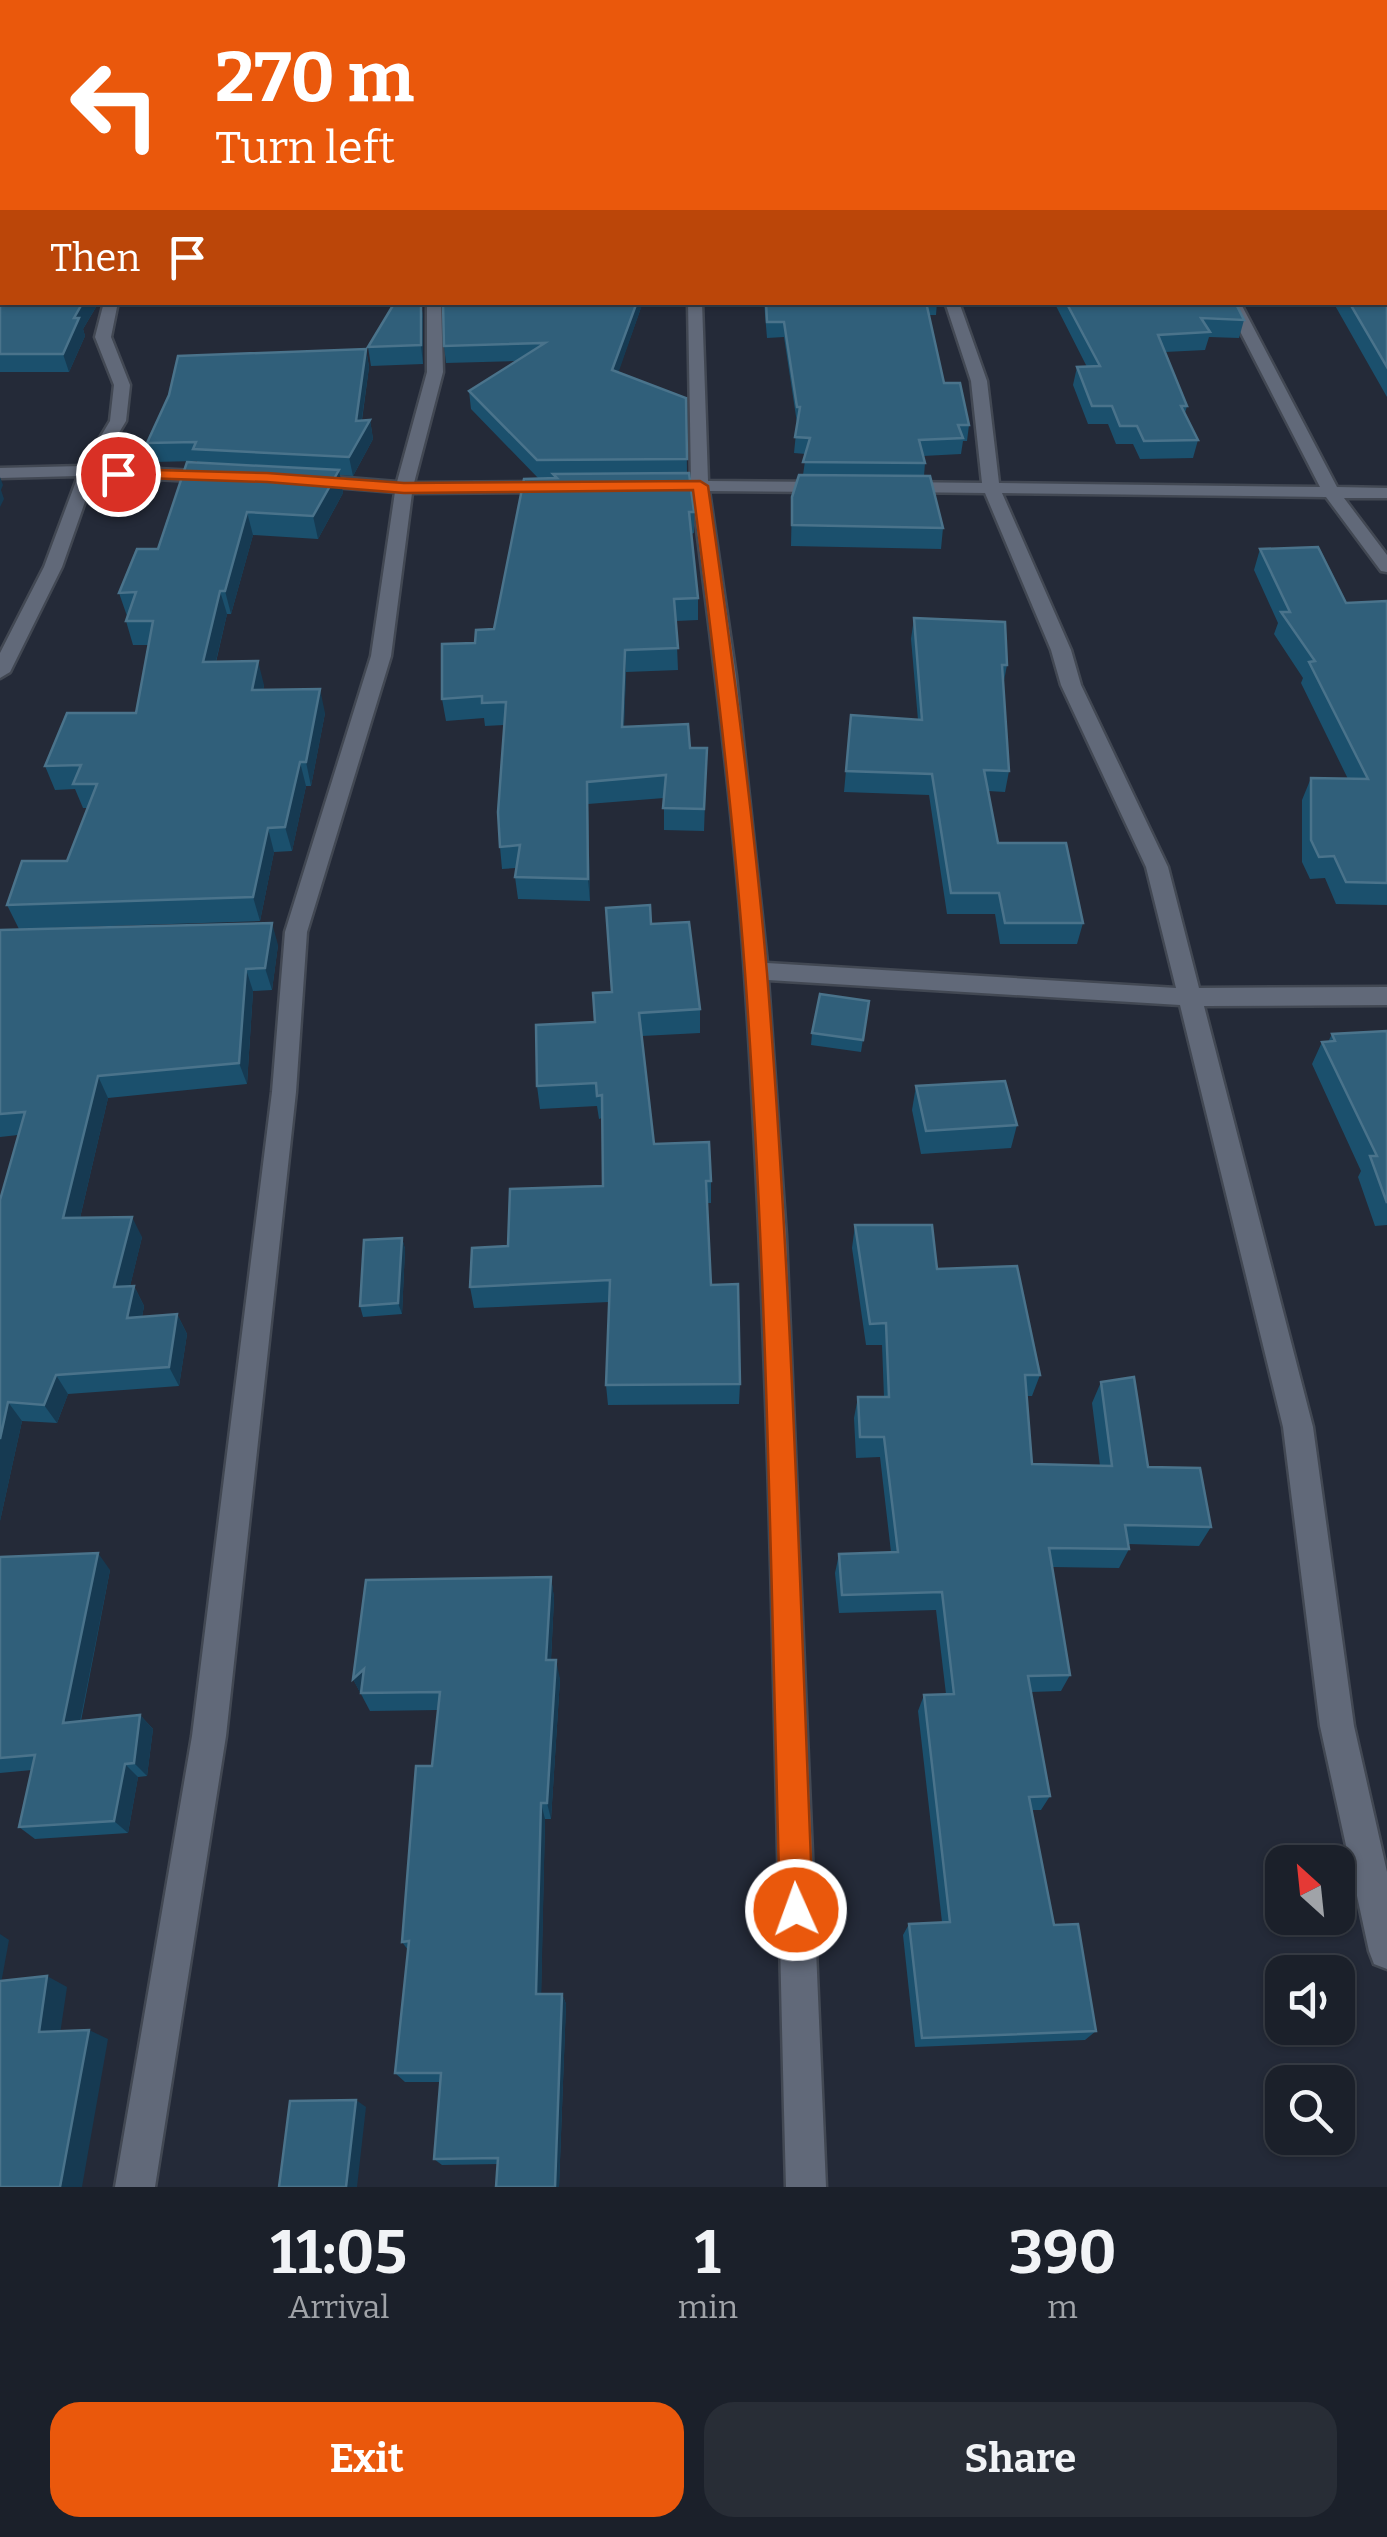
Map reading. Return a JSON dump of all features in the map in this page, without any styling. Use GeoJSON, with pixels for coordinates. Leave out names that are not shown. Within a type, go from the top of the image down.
{"type":"FeatureCollection","features":[{"type":"Feature","properties":{"kind":"street"},"geometry":{"type":"LineString","coordinates":[[0,672],[53,567],[88,471],[118,421],[122,385],[104,337],[110,305]]}},
{"type":"Feature","properties":{"kind":"street"},"geometry":{"type":"LineString","coordinates":[[135,2187],[209,1736],[284,1092],[286,932],[381,656],[404,488],[435,372],[434,305]]}},
{"type":"Feature","properties":{"kind":"street"},"geometry":{"type":"LineString","coordinates":[[696,305],[700,486],[726,676],[756,971],[773,1236],[806,2187]]}},
{"type":"Feature","properties":{"kind":"street"},"geometry":{"type":"LineString","coordinates":[[953,305],[979,381],[990,488],[1018,545],[1061,650],[1071,685],[1157,867],[1298,1427],[1338,1726],[1387,1951]]}},
{"type":"Feature","properties":{"kind":"street"},"geometry":{"type":"LineString","coordinates":[[1234,305],[1332,494],[1387,566]]}},
{"type":"Feature","properties":{"kind":"street"},"geometry":{"type":"LineString","coordinates":[[0,474],[88,471],[228,477]]}},
{"type":"Feature","properties":{"kind":"street"},"geometry":{"type":"LineString","coordinates":[[286,478],[404,488],[582,486]]}},
{"type":"Feature","properties":{"kind":"street"},"geometry":{"type":"LineString","coordinates":[[661,486],[855,487]]}},
{"type":"Feature","properties":{"kind":"street"},"geometry":{"type":"LineString","coordinates":[[874,487],[1387,494]]}},
{"type":"Feature","properties":{"kind":"street"},"geometry":{"type":"LineString","coordinates":[[756,971],[1187,998],[1387,996]]}},
{"type":"Feature","properties":{"kind":"building"},"geometry":{"type":"Polygon","coordinates":[[[0,305],[81,305],[63,354],[0,354],[0,305]]]}},
{"type":"Feature","properties":{"kind":"building"},"geometry":{"type":"Polygon","coordinates":[[[393,305],[421,305],[421,345],[368,347],[393,305]]]}},
{"type":"Feature","properties":{"kind":"building"},"geometry":{"type":"Polygon","coordinates":[[[443,305],[636,305],[612,370],[686,398],[687,459],[537,460],[469,391],[545,343],[444,346],[443,305]]]}},
{"type":"Feature","properties":{"kind":"building"},"geometry":{"type":"Polygon","coordinates":[[[766,305],[927,305],[944,383],[960,383],[969,425],[958,425],[963,438],[919,440],[925,463],[803,462],[810,438],[795,437],[800,407],[784,322],[767,322],[766,305]]]}},
{"type":"Feature","properties":{"kind":"building"},"geometry":{"type":"Polygon","coordinates":[[[1068,305],[1236,305],[1244,320],[1201,318],[1210,332],[1158,335],[1187,406],[1181,406],[1198,440],[1144,441],[1137,426],[1120,426],[1112,406],[1092,406],[1077,367],[1100,366],[1068,305]]]}},
{"type":"Feature","properties":{"kind":"building"},"geometry":{"type":"Polygon","coordinates":[[[1351,305],[1387,305],[1387,367],[1351,305]]]}},
{"type":"Feature","properties":{"kind":"building"},"geometry":{"type":"Polygon","coordinates":[[[366,349],[356,421],[370,420],[349,457],[193,449],[196,442],[147,443],[169,395],[178,356],[366,349]]]}},
{"type":"Feature","properties":{"kind":"building"},"geometry":{"type":"Polygon","coordinates":[[[187,462],[339,470],[313,516],[247,512],[225,591],[220,591],[203,662],[258,661],[252,690],[320,689],[306,762],[300,762],[285,827],[268,828],[253,897],[7,905],[22,861],[67,861],[97,784],[73,784],[81,765],[45,766],[67,713],[136,713],[153,621],[126,621],[136,592],[119,593],[137,549],[158,549],[187,462]]]}},
{"type":"Feature","properties":{"kind":"building"},"geometry":{"type":"Polygon","coordinates":[[[689,473],[698,598],[674,599],[678,648],[625,650],[622,727],[688,724],[690,748],[707,748],[704,809],[663,808],[666,775],[587,782],[588,879],[515,877],[520,845],[500,847],[498,812],[506,702],[482,703],[482,696],[442,699],[442,644],[475,643],[476,630],[494,629],[524,479],[557,478],[553,474],[689,473]]]}},
{"type":"Feature","properties":{"kind":"building"},"geometry":{"type":"Polygon","coordinates":[[[799,475],[930,476],[943,528],[792,525],[792,497],[799,475]]]}},
{"type":"Feature","properties":{"kind":"building"},"geometry":{"type":"Polygon","coordinates":[[[1318,547],[1346,603],[1387,601],[1387,883],[1346,882],[1334,856],[1319,857],[1311,840],[1311,778],[1368,779],[1309,662],[1315,661],[1281,612],[1290,612],[1260,549],[1318,547]]]}},
{"type":"Feature","properties":{"kind":"building"},"geometry":{"type":"Polygon","coordinates":[[[914,618],[1005,622],[1007,665],[1002,665],[1009,771],[984,770],[998,843],[1066,843],[1083,923],[1005,923],[999,893],[951,893],[932,774],[846,771],[851,715],[922,720],[914,618]]]}},
{"type":"Feature","properties":{"kind":"building"},"geometry":{"type":"Polygon","coordinates":[[[650,905],[651,924],[689,922],[700,1009],[639,1013],[654,1144],[709,1142],[711,1181],[706,1181],[711,1285],[738,1284],[740,1384],[606,1385],[610,1280],[470,1287],[472,1248],[508,1246],[510,1189],[603,1186],[602,1095],[597,1096],[596,1083],[537,1086],[536,1025],[595,1022],[593,993],[612,992],[606,908],[650,905]]]}},
{"type":"Feature","properties":{"kind":"building"},"geometry":{"type":"Polygon","coordinates":[[[272,923],[265,968],[246,969],[239,1063],[98,1076],[63,1218],[132,1217],[114,1287],[134,1286],[127,1318],[177,1314],[169,1367],[56,1375],[44,1405],[8,1402],[0,1439],[0,1200],[25,1112],[0,1114],[0,930],[272,923]]]}},
{"type":"Feature","properties":{"kind":"building"},"geometry":{"type":"Polygon","coordinates":[[[820,994],[869,1001],[863,1040],[812,1033],[820,994]]]}},
{"type":"Feature","properties":{"kind":"building"},"geometry":{"type":"Polygon","coordinates":[[[1387,1031],[1387,1203],[1370,1156],[1377,1156],[1322,1042],[1335,1041],[1332,1034],[1387,1031]]]}},
{"type":"Feature","properties":{"kind":"building"},"geometry":{"type":"Polygon","coordinates":[[[1005,1081],[1017,1125],[926,1131],[916,1086],[1005,1081]]]}},
{"type":"Feature","properties":{"kind":"building"},"geometry":{"type":"Polygon","coordinates":[[[855,1225],[932,1225],[937,1269],[1017,1266],[1040,1375],[1025,1375],[1032,1464],[1112,1466],[1101,1382],[1134,1377],[1148,1467],[1200,1468],[1211,1527],[1125,1525],[1129,1549],[1049,1548],[1070,1675],[1028,1676],[1050,1796],[1029,1797],[1054,1925],[1078,1924],[1096,2031],[922,2038],[909,1924],[950,1922],[924,1695],[954,1694],[942,1592],[842,1595],[839,1554],[898,1552],[884,1437],[860,1437],[858,1397],[889,1397],[886,1323],[870,1324],[855,1225]]]}},
{"type":"Feature","properties":{"kind":"building"},"geometry":{"type":"Polygon","coordinates":[[[402,1238],[398,1303],[360,1306],[364,1240],[402,1238]]]}},
{"type":"Feature","properties":{"kind":"building"},"geometry":{"type":"Polygon","coordinates":[[[98,1553],[63,1723],[140,1715],[134,1763],[125,1764],[114,1821],[19,1827],[35,1755],[0,1758],[0,1557],[98,1553]]]}},
{"type":"Feature","properties":{"kind":"building"},"geometry":{"type":"Polygon","coordinates":[[[551,1577],[546,1660],[556,1660],[547,1803],[541,1803],[536,1994],[562,1994],[555,2187],[496,2187],[498,2158],[434,2159],[441,2073],[395,2073],[409,1941],[402,1942],[416,1766],[432,1766],[440,1692],[361,1693],[364,1669],[353,1679],[366,1580],[551,1577]]]}},
{"type":"Feature","properties":{"kind":"building"},"geometry":{"type":"Polygon","coordinates":[[[47,1976],[39,2032],[89,2030],[60,2187],[0,2187],[0,1981],[47,1976]]]}},
{"type":"Feature","properties":{"kind":"building"},"geometry":{"type":"Polygon","coordinates":[[[356,2100],[346,2187],[279,2187],[290,2101],[356,2100]]]}},
{"type":"Feature","properties":{"kind":"route"},"geometry":{"type":"LineString","coordinates":[[118,474],[267,478],[404,488],[700,486],[726,676],[756,971],[773,1236],[796,1910]]}}]}
